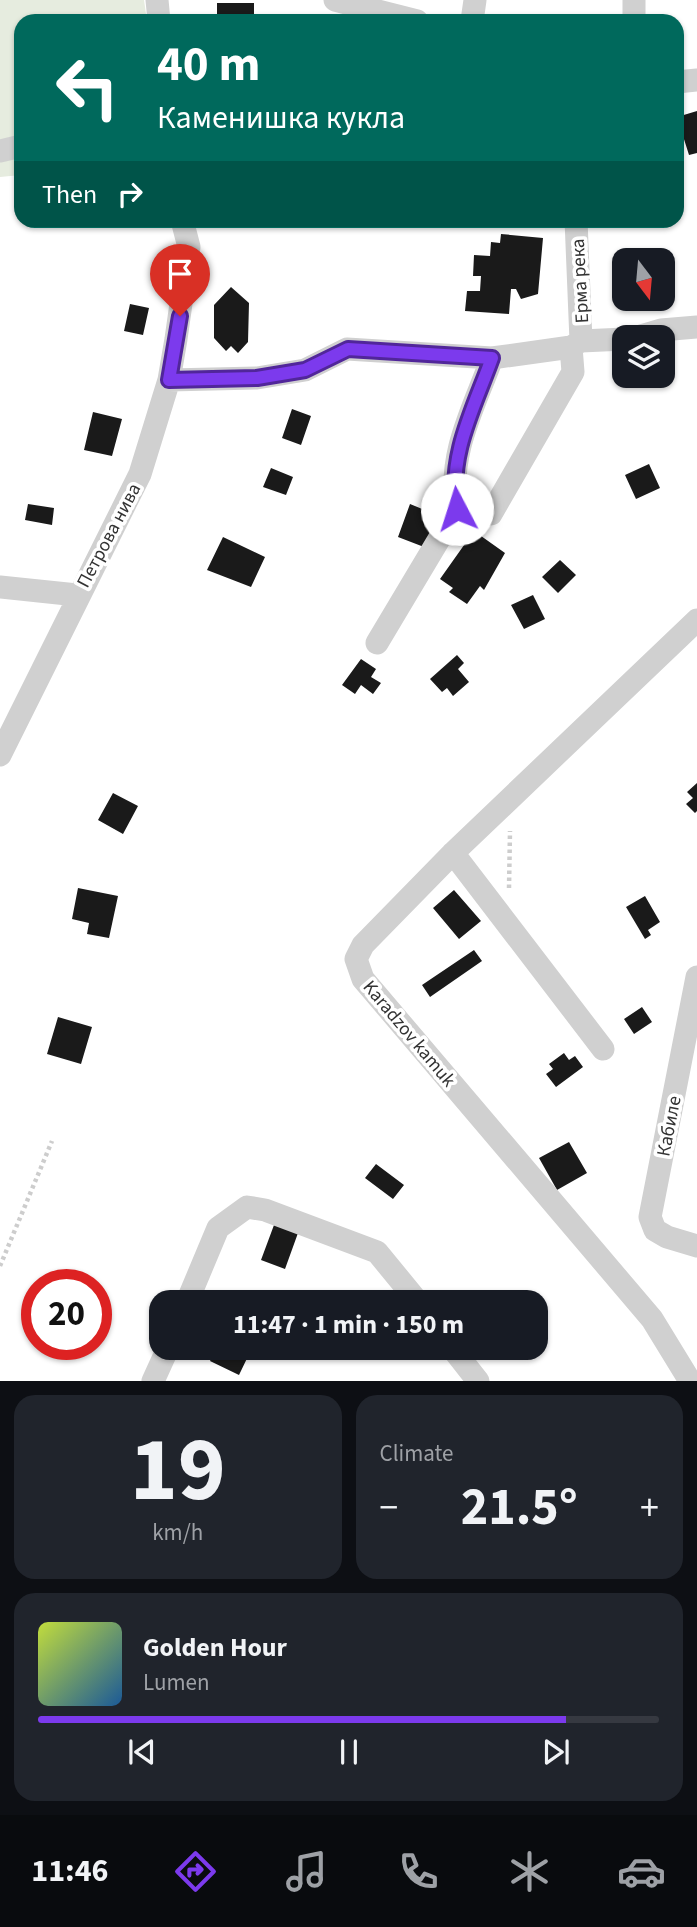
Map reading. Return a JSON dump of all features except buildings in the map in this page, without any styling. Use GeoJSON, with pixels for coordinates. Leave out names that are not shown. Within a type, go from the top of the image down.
{"type":"FeatureCollection","features":[{"type":"Feature","properties":{"kind":"street"},"geometry":{"type":"LineString","coordinates":[[335,0],[390,14]]}},
{"type":"Feature","properties":{"kind":"street","name":"Петрова нива"},"geometry":{"type":"LineString","coordinates":[[0,755],[77,595],[114,531],[140,474],[169,380],[189,247],[185,228]]}},
{"type":"Feature","properties":{"kind":"street","name":"Ерма река"},"geometry":{"type":"LineString","coordinates":[[491,514],[573,372],[576,344],[576,228]]}},
{"type":"Feature","properties":{"kind":"street"},"geometry":{"type":"LineString","coordinates":[[675,329],[697,327]]}},
{"type":"Feature","properties":{"kind":"street"},"geometry":{"type":"LineString","coordinates":[[169,380],[257,378],[305,370],[348,349],[492,358],[612,340]]}},
{"type":"Feature","properties":{"kind":"street"},"geometry":{"type":"LineString","coordinates":[[377,643],[457,509],[453,486],[457,454],[492,358]]}},
{"type":"Feature","properties":{"kind":"street"},"geometry":{"type":"LineString","coordinates":[[0,587],[77,595]]}},
{"type":"Feature","properties":{"kind":"street","name":"Karadzov kamuk"},"geometry":{"type":"LineString","coordinates":[[690,1381],[652,1319],[363,979],[356,959],[363,945],[453,853],[697,620]]}},
{"type":"Feature","properties":{"kind":"street"},"geometry":{"type":"LineString","coordinates":[[453,853],[603,1049]]}},
{"type":"Feature","properties":{"kind":"street","name":"Кабиле"},"geometry":{"type":"LineString","coordinates":[[697,977],[650,1217],[655,1230],[667,1237],[697,1246]]}},
{"type":"Feature","properties":{"kind":"street"},"geometry":{"type":"LineString","coordinates":[[192,1290],[218,1228],[247,1207],[265,1210],[377,1252],[408,1290]]}},
{"type":"Feature","properties":{"kind":"street"},"geometry":{"type":"LineString","coordinates":[[153,1381],[162,1360]]}},
{"type":"Feature","properties":{"kind":"street"},"geometry":{"type":"LineString","coordinates":[[461,1360],[478,1381]]}},
{"type":"Feature","properties":{"kind":"path"},"geometry":{"type":"LineString","coordinates":[[509,892],[511,798]]}},
{"type":"Feature","properties":{"kind":"path"},"geometry":{"type":"LineString","coordinates":[[0,1266],[52,1141]]}},
{"type":"Feature","properties":{"kind":"shaded area"},"geometry":{"type":"Polygon","coordinates":[[[0,0],[144,0],[146,14],[14,14],[14,176],[0,177],[0,0]]]}},
{"type":"Feature","properties":{"kind":"route"},"geometry":{"type":"LineString","coordinates":[[180,316],[169,380],[257,378],[305,370],[348,349],[492,358],[457,454],[453,486],[457,509]]}}]}
